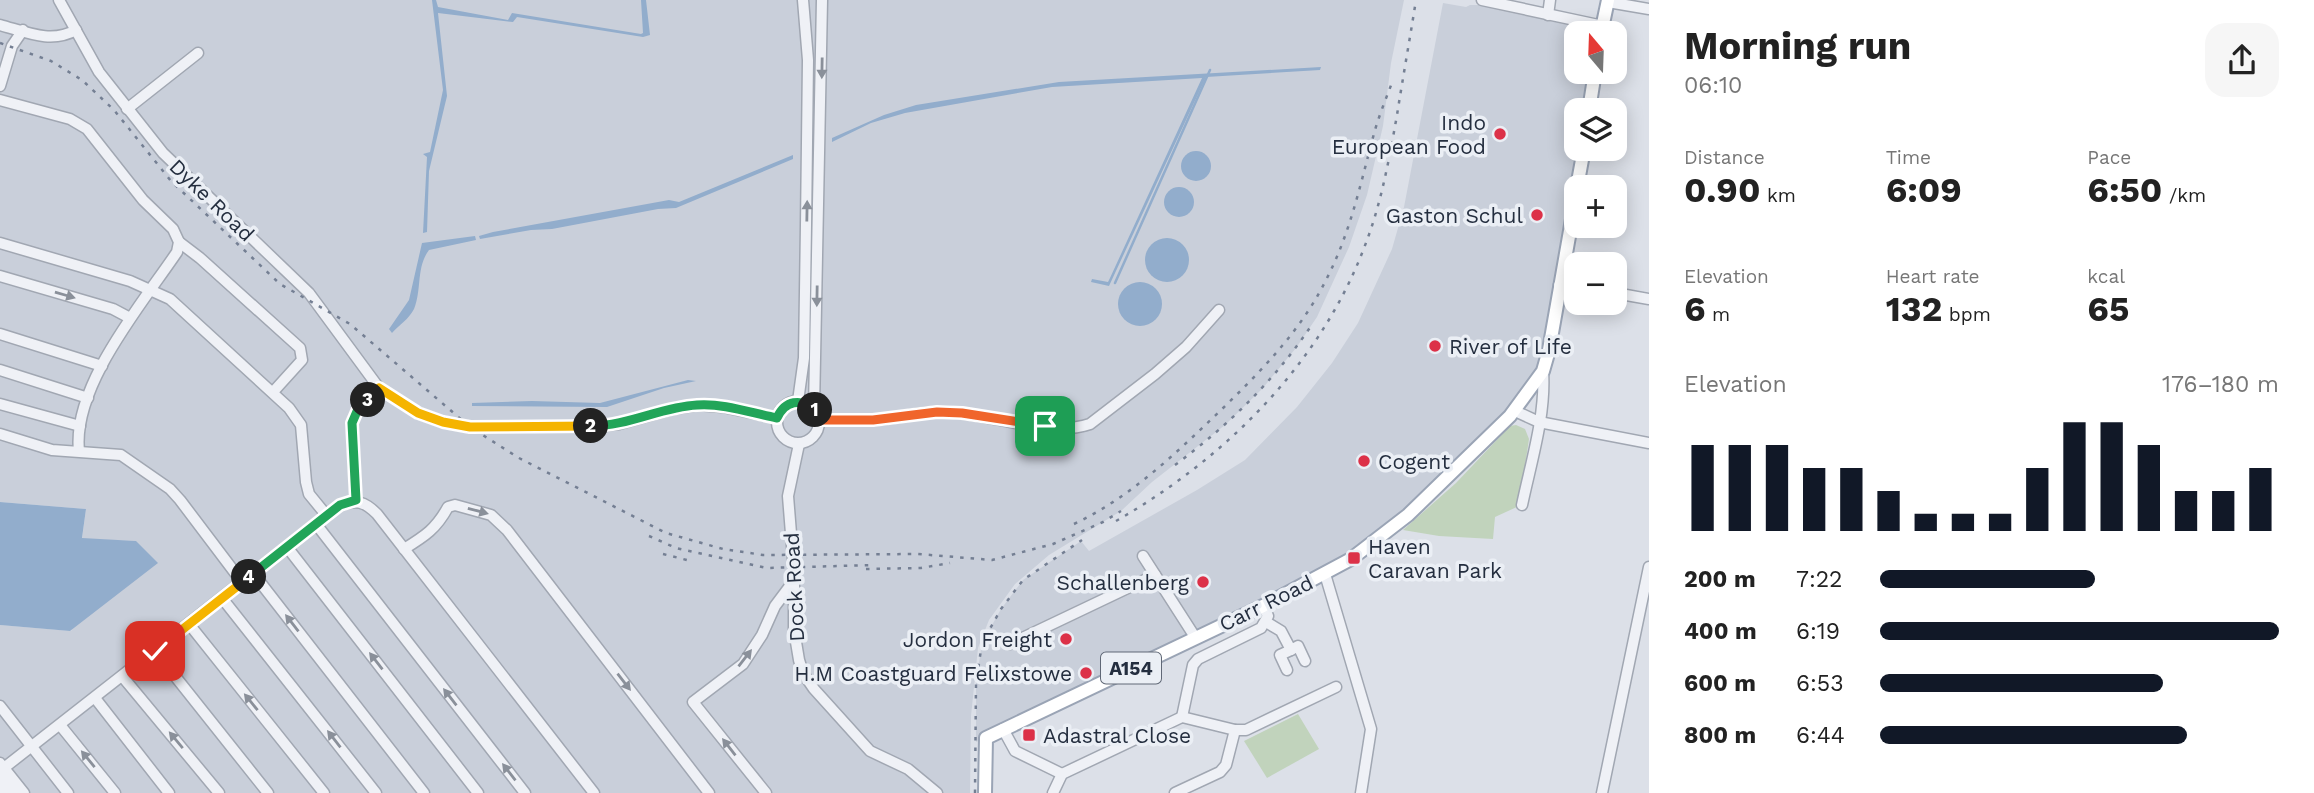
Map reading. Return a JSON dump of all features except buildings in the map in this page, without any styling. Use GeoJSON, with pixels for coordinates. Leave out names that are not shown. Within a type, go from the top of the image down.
{"type":"FeatureCollection","features":[{"type":"Feature","properties":{"kind":"main road"},"geometry":{"type":"LineString","coordinates":[[1604,21],[1608,1]]}},
{"type":"Feature","properties":{"kind":"main road","name":"A154"},"geometry":{"type":"LineString","coordinates":[[1543,371],[1568,238]]}},
{"type":"Feature","properties":{"kind":"main road","name":"Carr Road"},"geometry":{"type":"LineString","coordinates":[[985,793],[986,738],[1195,636],[1263,606],[1351,559],[1408,515],[1466,461],[1515,411],[1543,371]]}},
{"type":"Feature","properties":{"kind":"street","name":"Dyke Road"},"geometry":{"type":"LineString","coordinates":[[59,0],[99,72],[127,109],[172,161],[309,293],[379,388]]}},
{"type":"Feature","properties":{"kind":"street"},"geometry":{"type":"LineString","coordinates":[[798,401],[804,358],[806,225],[808,60],[803,0]]}},
{"type":"Feature","properties":{"kind":"street"},"geometry":{"type":"LineString","coordinates":[[814,409],[822,0]]}},
{"type":"Feature","properties":{"kind":"street"},"geometry":{"type":"LineString","coordinates":[[1482,0],[1571,21]]}},
{"type":"Feature","properties":{"kind":"street"},"geometry":{"type":"LineString","coordinates":[[1548,15],[1550,0]]}},
{"type":"Feature","properties":{"kind":"street"},"geometry":{"type":"LineString","coordinates":[[1608,1],[1649,9]]}},
{"type":"Feature","properties":{"kind":"street"},"geometry":{"type":"LineString","coordinates":[[0,25],[42,37],[55,37],[76,30]]}},
{"type":"Feature","properties":{"kind":"street"},"geometry":{"type":"LineString","coordinates":[[0,86],[12,46],[23,30]]}},
{"type":"Feature","properties":{"kind":"street"},"geometry":{"type":"LineString","coordinates":[[127,109],[198,53]]}},
{"type":"Feature","properties":{"kind":"street"},"geometry":{"type":"LineString","coordinates":[[0,100],[70,119],[88,129],[143,200],[173,229],[179,242],[300,348],[302,360],[273,392]]}},
{"type":"Feature","properties":{"kind":"street"},"geometry":{"type":"LineString","coordinates":[[79,451],[80,426],[88,398],[102,366],[130,318],[177,252],[179,242]]}},
{"type":"Feature","properties":{"kind":"street"},"geometry":{"type":"LineString","coordinates":[[0,243],[150,289],[170,299],[289,408],[301,425],[309,494],[327,516]]}},
{"type":"Feature","properties":{"kind":"street"},"geometry":{"type":"LineString","coordinates":[[0,276],[113,309],[130,318]]}},
{"type":"Feature","properties":{"kind":"street"},"geometry":{"type":"LineString","coordinates":[[1559,285],[1564,286]]}},
{"type":"Feature","properties":{"kind":"street"},"geometry":{"type":"LineString","coordinates":[[1627,295],[1649,299]]}},
{"type":"Feature","properties":{"kind":"street"},"geometry":{"type":"LineString","coordinates":[[819,420],[873,420],[937,412],[1077,428],[1090,424],[1155,374],[1186,347],[1219,310]]}},
{"type":"Feature","properties":{"kind":"street"},"geometry":{"type":"LineString","coordinates":[[0,334],[102,366]]}},
{"type":"Feature","properties":{"kind":"street"},"geometry":{"type":"LineString","coordinates":[[0,370],[88,398]]}},
{"type":"Feature","properties":{"kind":"street"},"geometry":{"type":"LineString","coordinates":[[1522,505],[1539,422],[1544,387],[1543,371]]}},
{"type":"Feature","properties":{"kind":"street"},"geometry":{"type":"LineString","coordinates":[[356,500],[352,423],[358,409],[379,388],[418,413],[443,422],[470,427],[619,424],[672,409],[698,405],[777,418]]}},
{"type":"Feature","properties":{"kind":"street"},"geometry":{"type":"LineString","coordinates":[[798,401],[806,402],[814,409],[819,420],[815,436],[799,444],[785,439],[778,431],[777,418],[785,405],[798,401]]}},
{"type":"Feature","properties":{"kind":"street"},"geometry":{"type":"LineString","coordinates":[[0,404],[80,426]]}},
{"type":"Feature","properties":{"kind":"street"},"geometry":{"type":"LineString","coordinates":[[1515,411],[1539,422],[1649,443]]}},
{"type":"Feature","properties":{"kind":"street"},"geometry":{"type":"LineString","coordinates":[[0,434],[52,450],[121,456],[170,489],[200,524],[242,582]]}},
{"type":"Feature","properties":{"kind":"street","name":"Dock Road"},"geometry":{"type":"LineString","coordinates":[[799,444],[788,496],[794,582],[794,630],[803,673],[870,751],[908,769],[937,793]]}},
{"type":"Feature","properties":{"kind":"street"},"geometry":{"type":"LineString","coordinates":[[1,769],[33,747],[340,505],[356,500],[368,505],[377,514],[594,793]]}},
{"type":"Feature","properties":{"kind":"street"},"geometry":{"type":"LineString","coordinates":[[404,549],[439,524],[448,507],[455,505],[491,515],[507,530],[709,793]]}},
{"type":"Feature","properties":{"kind":"street"},"geometry":{"type":"LineString","coordinates":[[316,524],[525,793]]}},
{"type":"Feature","properties":{"kind":"street"},"geometry":{"type":"LineString","coordinates":[[287,547],[478,793]]}},
{"type":"Feature","properties":{"kind":"street"},"geometry":{"type":"LineString","coordinates":[[1143,556],[1195,636]]}},
{"type":"Feature","properties":{"kind":"street"},"geometry":{"type":"LineString","coordinates":[[1602,793],[1649,567]]}},
{"type":"Feature","properties":{"kind":"street"},"geometry":{"type":"LineString","coordinates":[[254,573],[424,793]]}},
{"type":"Feature","properties":{"kind":"street"},"geometry":{"type":"LineString","coordinates":[[1325,574],[1371,729],[1361,793]]}},
{"type":"Feature","properties":{"kind":"street"},"geometry":{"type":"LineString","coordinates":[[1010,644],[1155,575]]}},
{"type":"Feature","properties":{"kind":"street"},"geometry":{"type":"LineString","coordinates":[[766,793],[693,702],[743,664],[762,635],[775,606],[794,582]]}},
{"type":"Feature","properties":{"kind":"street"},"geometry":{"type":"LineString","coordinates":[[222,598],[376,793]]}},
{"type":"Feature","properties":{"kind":"street"},"geometry":{"type":"LineString","coordinates":[[1182,717],[1194,665],[1198,659],[1261,628],[1269,617],[1263,606]]}},
{"type":"Feature","properties":{"kind":"street"},"geometry":{"type":"LineString","coordinates":[[1266,622],[1281,631],[1291,650]]}},
{"type":"Feature","properties":{"kind":"street"},"geometry":{"type":"LineString","coordinates":[[189,624],[324,793]]}},
{"type":"Feature","properties":{"kind":"street"},"geometry":{"type":"LineString","coordinates":[[1287,670],[1280,655],[1298,646],[1305,661]]}},
{"type":"Feature","properties":{"kind":"street"},"geometry":{"type":"LineString","coordinates":[[155,651],[268,793]]}},
{"type":"Feature","properties":{"kind":"street"},"geometry":{"type":"LineString","coordinates":[[122,676],[219,793]]}},
{"type":"Feature","properties":{"kind":"street"},"geometry":{"type":"LineString","coordinates":[[1053,793],[1062,774],[1182,717],[1235,730],[1246,730],[1336,687]]}},
{"type":"Feature","properties":{"kind":"street"},"geometry":{"type":"LineString","coordinates":[[95,698],[169,793]]}},
{"type":"Feature","properties":{"kind":"street"},"geometry":{"type":"LineString","coordinates":[[0,706],[68,793]]}},
{"type":"Feature","properties":{"kind":"street"},"geometry":{"type":"LineString","coordinates":[[60,725],[115,793]]}},
{"type":"Feature","properties":{"kind":"street"},"geometry":{"type":"LineString","coordinates":[[1003,729],[1015,751],[1062,774]]}},
{"type":"Feature","properties":{"kind":"street"},"geometry":{"type":"LineString","coordinates":[[1175,793],[1220,772],[1226,765],[1235,730]]}},
{"type":"Feature","properties":{"kind":"street"},"geometry":{"type":"LineString","coordinates":[[1,769],[14,793]]}},
{"type":"Feature","properties":{"kind":"street"},"geometry":{"type":"LineString","coordinates":[[1,769],[24,793]]}},
{"type":"Feature","properties":{"kind":"street"},"geometry":{"type":"LineString","coordinates":[[0,787],[5,793]]}},
{"type":"Feature","properties":{"kind":"shaded area"},"geometry":{"type":"Polygon","coordinates":[[[0,0],[1404,0],[1391,63],[1383,126],[1367,195],[1349,247],[1317,317],[1296,348],[1262,389],[1225,425],[1152,482],[1121,511],[1049,555],[1015,584],[989,620],[978,648],[971,716],[970,793],[0,793],[0,625],[71,631],[136,541],[82,539],[86,509],[0,502],[0,0]]]}},
{"type":"Feature","properties":{"kind":"shaded area"},"geometry":{"type":"Polygon","coordinates":[[[1443,3],[1466,7],[1480,5],[1574,21],[1564,21],[1564,84],[1593,84],[1591,98],[1564,98],[1564,161],[1576,161],[1573,175],[1564,175],[1564,228],[1539,368],[1527,387],[1495,423],[1406,510],[1365,541],[1263,606],[976,742],[976,683],[982,643],[1001,609],[1023,580],[1081,541],[1089,551],[1245,460],[1297,407],[1332,363],[1358,323],[1392,249],[1404,207],[1443,3]]]}},
{"type":"Feature","properties":{"kind":"green space"},"geometry":{"type":"Polygon","coordinates":[[[1516,425],[1525,429],[1529,439],[1519,506],[1495,517],[1493,539],[1439,536],[1403,530],[1456,483],[1510,426],[1516,425]]]}},
{"type":"Feature","properties":{"kind":"green space"},"geometry":{"type":"Polygon","coordinates":[[[1298,714],[1319,749],[1267,778],[1244,741],[1298,714]]]}},
{"type":"Feature","properties":{"kind":"water"},"geometry":{"type":"Polygon","coordinates":[[[432,0],[436,0],[438,7],[508,20],[512,13],[641,34],[641,0],[646,0],[650,35],[643,37],[517,17],[513,22],[438,13],[447,96],[429,171],[427,232],[423,233],[427,157],[423,154],[430,152],[443,90],[432,0]]]}},
{"type":"Feature","properties":{"kind":"water"},"geometry":{"type":"Polygon","coordinates":[[[1321,67],[1320,70],[1206,77],[1109,286],[1091,282],[1092,279],[1108,282],[1202,78],[1052,87],[905,113],[871,123],[832,142],[832,138],[884,115],[916,105],[1059,82],[1321,67]]]}},
{"type":"Feature","properties":{"kind":"water"},"geometry":{"type":"Polygon","coordinates":[[[1196,151],[1202,152],[1210,160],[1210,172],[1202,180],[1196,181],[1190,180],[1182,172],[1181,166],[1182,160],[1190,152],[1196,151]]]}},
{"type":"Feature","properties":{"kind":"water"},"geometry":{"type":"Polygon","coordinates":[[[793,155],[793,159],[676,208],[552,229],[480,239],[479,236],[669,200],[679,202],[793,155]]]}},
{"type":"Feature","properties":{"kind":"water"},"geometry":{"type":"Polygon","coordinates":[[[1179,187],[1185,188],[1193,196],[1193,208],[1185,216],[1179,217],[1173,216],[1165,208],[1164,202],[1165,196],[1173,188],[1179,187]]]}},
{"type":"Feature","properties":{"kind":"water"},"geometry":{"type":"Polygon","coordinates":[[[475,236],[476,240],[429,250],[422,264],[414,309],[392,333],[389,329],[409,300],[422,243],[475,236]]]}},
{"type":"Feature","properties":{"kind":"water"},"geometry":{"type":"Polygon","coordinates":[[[1167,238],[1176,239],[1183,244],[1188,251],[1188,269],[1183,276],[1176,281],[1167,282],[1158,281],[1151,276],[1146,269],[1145,260],[1146,251],[1151,244],[1158,239],[1167,238]]]}},
{"type":"Feature","properties":{"kind":"water"},"geometry":{"type":"Polygon","coordinates":[[[1140,282],[1149,283],[1156,288],[1161,295],[1161,313],[1156,320],[1149,325],[1140,326],[1131,325],[1124,320],[1119,313],[1118,304],[1119,295],[1124,288],[1131,283],[1140,282]]]}},
{"type":"Feature","properties":{"kind":"water"},"geometry":{"type":"Polygon","coordinates":[[[688,380],[696,381],[664,388],[607,407],[472,406],[472,403],[532,401],[600,403],[688,380]]]}},
{"type":"Feature","properties":{"kind":"water"},"geometry":{"type":"Polygon","coordinates":[[[0,502],[86,509],[82,538],[136,541],[158,563],[70,631],[0,625],[0,502]]]}},
{"type":"Feature","properties":{"kind":"waterway"},"geometry":{"type":"LineString","coordinates":[[1115,283],[1210,70]]}},
{"type":"Feature","properties":{"kind":"railway"},"geometry":{"type":"LineString","coordinates":[[1116,521],[1194,469],[1264,406],[1321,332],[1345,291],[1364,248],[1384,182],[1416,0]]}},
{"type":"Feature","properties":{"kind":"railway"},"geometry":{"type":"LineString","coordinates":[[0,43],[51,61],[82,80],[114,110],[171,181],[280,284],[350,324],[470,427],[519,458],[666,533],[723,549],[763,555],[918,554],[992,560],[1053,544],[1121,511]]}},
{"type":"Feature","properties":{"kind":"railway"},"geometry":{"type":"LineString","coordinates":[[1074,524],[1115,501],[1169,459],[1250,381],[1292,334],[1316,299],[1335,262],[1393,80]]}},
{"type":"Feature","properties":{"kind":"railway"},"geometry":{"type":"LineString","coordinates":[[1175,465],[1214,434],[1250,400],[1299,344],[1313,323]]}},
{"type":"Feature","properties":{"kind":"railway"},"geometry":{"type":"LineString","coordinates":[[649,536],[676,548],[767,568],[875,565]]}},
{"type":"Feature","properties":{"kind":"railway"},"geometry":{"type":"LineString","coordinates":[[975,793],[976,683],[982,643],[1001,609],[1023,580],[1082,540]]}},
{"type":"Feature","properties":{"kind":"railway"},"geometry":{"type":"LineString","coordinates":[[663,554],[687,560]]}},
{"type":"Feature","properties":{"kind":"railway"},"geometry":{"type":"LineString","coordinates":[[866,569],[921,568],[950,563]]}},
{"type":"Feature","properties":{"kind":"place","name":"Indo European Food"},"geometry":{"type":"Point","coordinates":[1500,134]}},
{"type":"Feature","properties":{"kind":"place","name":"Gaston Schul"},"geometry":{"type":"Point","coordinates":[1537,215]}},
{"type":"Feature","properties":{"kind":"place","name":"River of Life"},"geometry":{"type":"Point","coordinates":[1435,346]}},
{"type":"Feature","properties":{"kind":"place","name":"Cogent"},"geometry":{"type":"Point","coordinates":[1364,461]}},
{"type":"Feature","properties":{"kind":"place","name":"Haven Caravan Park"},"geometry":{"type":"Point","coordinates":[1354,558]}},
{"type":"Feature","properties":{"kind":"place","name":"Schallenberg"},"geometry":{"type":"Point","coordinates":[1203,582]}},
{"type":"Feature","properties":{"kind":"place","name":"Jordon Freight"},"geometry":{"type":"Point","coordinates":[1066,639]}},
{"type":"Feature","properties":{"kind":"place","name":"H.M Coastguard Felixstowe"},"geometry":{"type":"Point","coordinates":[1086,673]}},
{"type":"Feature","properties":{"kind":"place","name":"Adastral Close"},"geometry":{"type":"Point","coordinates":[1029,735]}},
{"type":"Feature","properties":{"kind":"route"},"geometry":{"type":"LineString","coordinates":[[155,651],[340,505],[356,500],[352,423],[358,409],[379,388],[418,413],[443,422],[470,427],[619,424],[672,409],[698,405],[777,418],[785,405],[798,401],[806,402],[814,409],[819,420],[873,420],[937,412],[962,413],[1045,426]]}}]}
